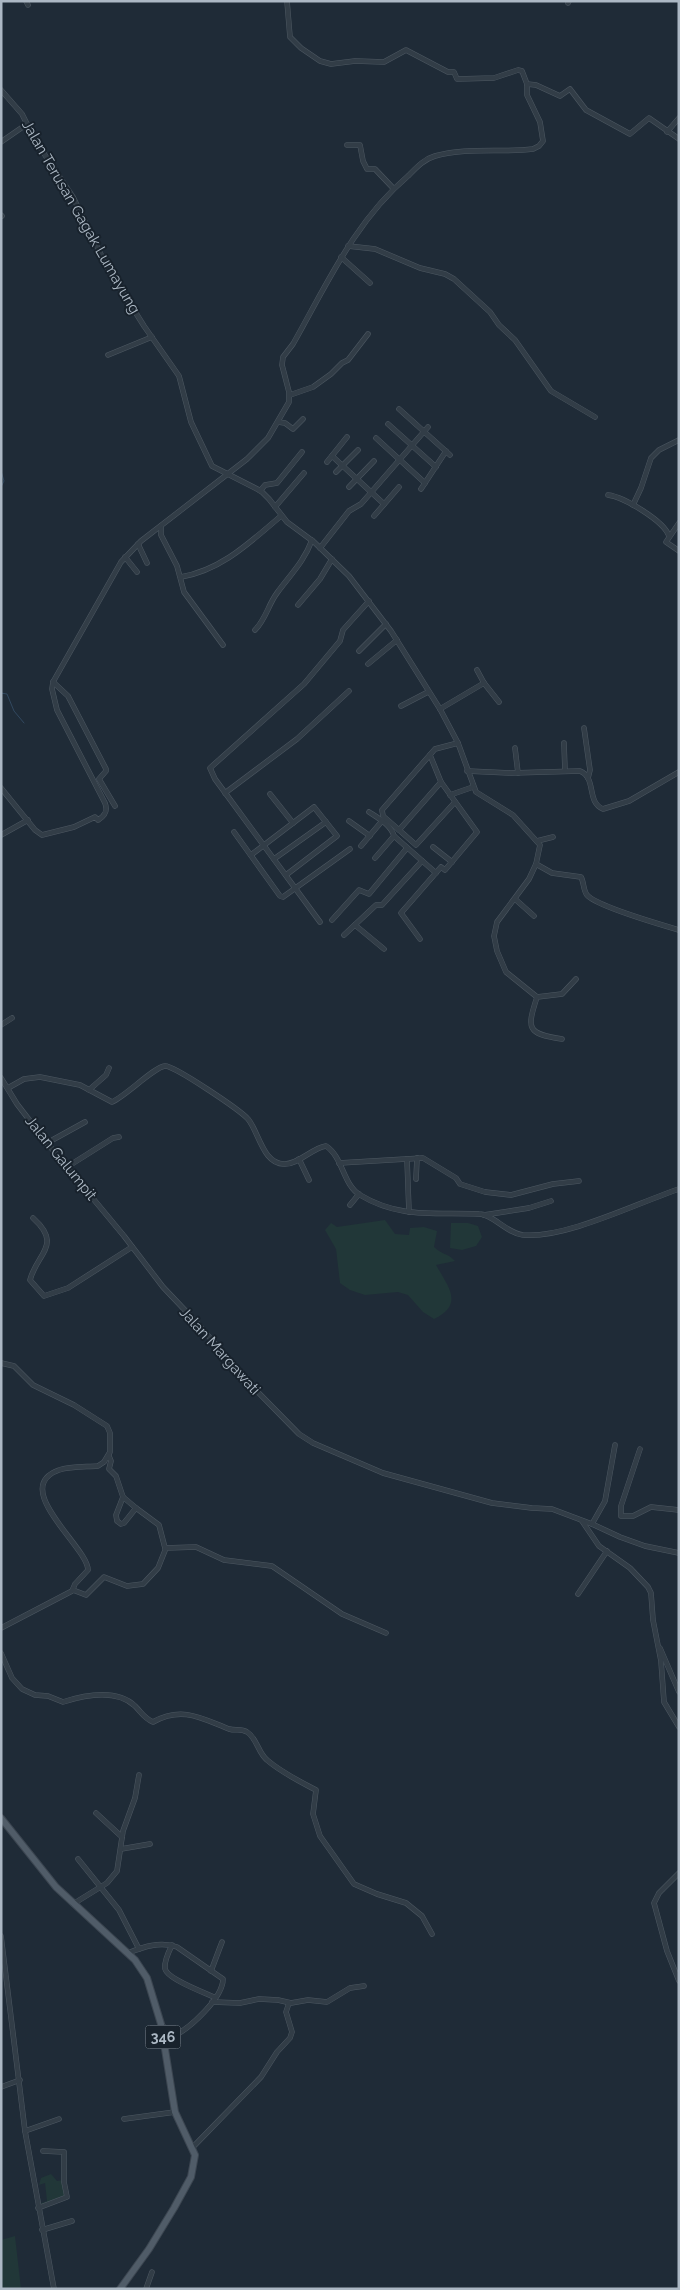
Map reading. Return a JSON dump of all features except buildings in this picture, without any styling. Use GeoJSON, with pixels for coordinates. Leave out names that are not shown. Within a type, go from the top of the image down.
{"type":"FeatureCollection","features":[{"type":"Feature","properties":{"kind":"main road","name":"346"},"geometry":{"type":"LineString","coordinates":[[1,1818],[56,1887],[128,1953],[147,1978],[161,2024],[175,2112],[193,2147]]}},
{"type":"Feature","properties":{"kind":"main road"},"geometry":{"type":"LineString","coordinates":[[121,2288],[150,2249],[180,2197],[195,2164],[193,2147]]}},
{"type":"Feature","properties":{"kind":"street"},"geometry":{"type":"LineString","coordinates":[[1,788],[3,796],[37,832],[43,834],[74,827],[96,817],[98,820],[103,817],[106,812],[106,803],[57,710],[52,689],[101,595],[127,559],[139,547],[230,476],[262,445],[280,422],[288,406],[290,395],[283,369],[283,357],[293,344],[348,246],[393,188],[423,162],[434,156],[473,150],[526,150],[539,146],[543,141],[543,131],[538,113],[527,96],[527,84],[523,72],[518,70],[494,78],[457,78],[454,72],[449,72],[406,50],[384,62],[354,61],[331,64],[320,61],[301,48],[290,37],[287,1]]}},
{"type":"Feature","properties":{"kind":"street"},"geometry":{"type":"LineString","coordinates":[[527,84],[536,85],[560,96],[570,88],[586,110],[630,134],[648,118],[679,139]]}},
{"type":"Feature","properties":{"kind":"street","name":"Jalan Terusan Gagak Lumayung"},"geometry":{"type":"LineString","coordinates":[[1,90],[22,114],[40,147],[73,197],[107,267],[178,376],[191,422],[212,466],[260,491],[281,516],[312,540],[332,559],[369,601],[397,640],[458,742],[473,787]]}},
{"type":"Feature","properties":{"kind":"street"},"geometry":{"type":"LineString","coordinates":[[667,132],[679,118]]}},
{"type":"Feature","properties":{"kind":"street"},"geometry":{"type":"LineString","coordinates":[[1,142],[27,124]]}},
{"type":"Feature","properties":{"kind":"street"},"geometry":{"type":"LineString","coordinates":[[347,145],[360,145],[366,168],[369,170],[375,169],[393,188]]}},
{"type":"Feature","properties":{"kind":"street"},"geometry":{"type":"LineString","coordinates":[[348,246],[374,249],[417,267],[445,274],[454,279],[490,312],[498,324],[515,340],[551,391],[595,418]]}},
{"type":"Feature","properties":{"kind":"street"},"geometry":{"type":"LineString","coordinates":[[341,257],[370,283]]}},
{"type":"Feature","properties":{"kind":"street"},"geometry":{"type":"LineString","coordinates":[[290,395],[305,388],[313,387],[331,374],[348,360],[368,334]]}},
{"type":"Feature","properties":{"kind":"street"},"geometry":{"type":"LineString","coordinates":[[108,355],[152,337]]}},
{"type":"Feature","properties":{"kind":"street"},"geometry":{"type":"LineString","coordinates":[[399,409],[450,456]]}},
{"type":"Feature","properties":{"kind":"street"},"geometry":{"type":"LineString","coordinates":[[280,422],[293,429],[303,419]]}},
{"type":"Feature","properties":{"kind":"street"},"geometry":{"type":"LineString","coordinates":[[388,424],[436,467]]}},
{"type":"Feature","properties":{"kind":"street"},"geometry":{"type":"LineString","coordinates":[[320,548],[349,512],[361,504],[428,427]]}},
{"type":"Feature","properties":{"kind":"street"},"geometry":{"type":"LineString","coordinates":[[327,462],[347,437]]}},
{"type":"Feature","properties":{"kind":"street"},"geometry":{"type":"LineString","coordinates":[[376,438],[425,483]]}},
{"type":"Feature","properties":{"kind":"street"},"geometry":{"type":"LineString","coordinates":[[632,505],[642,488],[650,458],[660,450],[679,440]]}},
{"type":"Feature","properties":{"kind":"street"},"geometry":{"type":"LineString","coordinates":[[336,472],[358,450]]}},
{"type":"Feature","properties":{"kind":"street"},"geometry":{"type":"LineString","coordinates":[[421,489],[446,451]]}},
{"type":"Feature","properties":{"kind":"street"},"geometry":{"type":"LineString","coordinates":[[260,491],[265,485],[277,483],[302,452]]}},
{"type":"Feature","properties":{"kind":"street"},"geometry":{"type":"LineString","coordinates":[[332,456],[384,504]]}},
{"type":"Feature","properties":{"kind":"street"},"geometry":{"type":"LineString","coordinates":[[349,487],[374,461]]}},
{"type":"Feature","properties":{"kind":"street"},"geometry":{"type":"LineString","coordinates":[[275,507],[304,473]]}},
{"type":"Feature","properties":{"kind":"street"},"geometry":{"type":"LineString","coordinates":[[374,516],[399,486]]}},
{"type":"Feature","properties":{"kind":"street"},"geometry":{"type":"LineString","coordinates":[[608,495],[619,497],[632,505],[665,528],[669,536]]}},
{"type":"Feature","properties":{"kind":"street"},"geometry":{"type":"LineString","coordinates":[[181,577],[198,574],[227,560],[281,516]]}},
{"type":"Feature","properties":{"kind":"street"},"geometry":{"type":"LineString","coordinates":[[679,523],[666,540],[667,544],[679,551]]}},
{"type":"Feature","properties":{"kind":"street"},"geometry":{"type":"LineString","coordinates":[[161,528],[161,535],[174,558],[186,595],[223,645]]}},
{"type":"Feature","properties":{"kind":"street"},"geometry":{"type":"LineString","coordinates":[[255,630],[265,620],[276,593],[300,564],[312,540]]}},
{"type":"Feature","properties":{"kind":"street"},"geometry":{"type":"LineString","coordinates":[[139,547],[147,563]]}},
{"type":"Feature","properties":{"kind":"street"},"geometry":{"type":"LineString","coordinates":[[127,559],[137,572]]}},
{"type":"Feature","properties":{"kind":"street"},"geometry":{"type":"LineString","coordinates":[[298,605],[320,579],[332,559]]}},
{"type":"Feature","properties":{"kind":"street"},"geometry":{"type":"LineString","coordinates":[[320,922],[215,779],[210,767],[304,684],[340,641],[344,630],[369,601]]}},
{"type":"Feature","properties":{"kind":"street"},"geometry":{"type":"LineString","coordinates":[[359,651],[386,624]]}},
{"type":"Feature","properties":{"kind":"street"},"geometry":{"type":"LineString","coordinates":[[368,664],[397,640]]}},
{"type":"Feature","properties":{"kind":"street"},"geometry":{"type":"LineString","coordinates":[[478,670],[484,683],[499,702]]}},
{"type":"Feature","properties":{"kind":"street"},"geometry":{"type":"LineString","coordinates":[[440,710],[484,683]]}},
{"type":"Feature","properties":{"kind":"street"},"geometry":{"type":"LineString","coordinates":[[55,684],[68,696],[106,768],[100,779],[115,806]]}},
{"type":"Feature","properties":{"kind":"street"},"geometry":{"type":"LineString","coordinates":[[225,793],[256,772],[297,739],[350,691]]}},
{"type":"Feature","properties":{"kind":"street"},"geometry":{"type":"LineString","coordinates":[[401,706],[428,692]]}},
{"type":"Feature","properties":{"kind":"street"},"geometry":{"type":"LineString","coordinates":[[584,728],[590,770],[588,778],[596,804],[600,808],[606,809],[651,790],[679,772]]}},
{"type":"Feature","properties":{"kind":"street"},"geometry":{"type":"LineString","coordinates":[[455,802],[417,845],[413,845],[383,816],[382,811],[436,748],[458,742]]}},
{"type":"Feature","properties":{"kind":"street"},"geometry":{"type":"LineString","coordinates":[[564,743],[565,771]]}},
{"type":"Feature","properties":{"kind":"street"},"geometry":{"type":"LineString","coordinates":[[515,748],[518,773]]}},
{"type":"Feature","properties":{"kind":"street"},"geometry":{"type":"LineString","coordinates":[[420,939],[401,913],[441,867],[445,870],[477,832],[441,782],[430,755]]}},
{"type":"Feature","properties":{"kind":"street"},"geometry":{"type":"LineString","coordinates":[[467,771],[518,773],[580,771],[588,778]]}},
{"type":"Feature","properties":{"kind":"street"},"geometry":{"type":"LineString","coordinates":[[398,830],[441,782]]}},
{"type":"Feature","properties":{"kind":"street"},"geometry":{"type":"LineString","coordinates":[[450,795],[473,787],[481,797],[512,815],[541,846],[530,880],[495,926],[495,944],[508,975],[537,997],[562,994],[576,979]]}},
{"type":"Feature","properties":{"kind":"street"},"geometry":{"type":"LineString","coordinates":[[270,794],[293,823]]}},
{"type":"Feature","properties":{"kind":"street"},"geometry":{"type":"LineString","coordinates":[[251,855],[314,808],[337,836],[286,875]]}},
{"type":"Feature","properties":{"kind":"street"},"geometry":{"type":"LineString","coordinates":[[369,812],[382,821],[393,832],[394,836],[436,873]]}},
{"type":"Feature","properties":{"kind":"street"},"geometry":{"type":"LineString","coordinates":[[1,835],[26,821]]}},
{"type":"Feature","properties":{"kind":"street"},"geometry":{"type":"LineString","coordinates":[[349,821],[370,836]]}},
{"type":"Feature","properties":{"kind":"street"},"geometry":{"type":"LineString","coordinates":[[361,846],[382,821]]}},
{"type":"Feature","properties":{"kind":"street"},"geometry":{"type":"LineString","coordinates":[[274,859],[326,822]]}},
{"type":"Feature","properties":{"kind":"street"},"geometry":{"type":"LineString","coordinates":[[234,832],[280,896],[285,897],[350,849]]}},
{"type":"Feature","properties":{"kind":"street"},"geometry":{"type":"LineString","coordinates":[[375,858],[394,836]]}},
{"type":"Feature","properties":{"kind":"street"},"geometry":{"type":"LineString","coordinates":[[537,841],[553,837]]}},
{"type":"Feature","properties":{"kind":"street"},"geometry":{"type":"LineString","coordinates":[[433,847],[452,862]]}},
{"type":"Feature","properties":{"kind":"street"},"geometry":{"type":"LineString","coordinates":[[332,920],[359,890],[369,894],[407,848]]}},
{"type":"Feature","properties":{"kind":"street"},"geometry":{"type":"LineString","coordinates":[[344,935],[376,905],[382,905],[422,861]]}},
{"type":"Feature","properties":{"kind":"street"},"geometry":{"type":"LineString","coordinates":[[536,864],[552,873],[581,876],[586,893],[594,900],[625,913],[679,930]]}},
{"type":"Feature","properties":{"kind":"street"},"geometry":{"type":"LineString","coordinates":[[515,898],[534,916]]}},
{"type":"Feature","properties":{"kind":"street"},"geometry":{"type":"LineString","coordinates":[[355,925],[384,949]]}},
{"type":"Feature","properties":{"kind":"street"},"geometry":{"type":"LineString","coordinates":[[537,997],[530,1020],[532,1028],[540,1034],[562,1039]]}},
{"type":"Feature","properties":{"kind":"street"},"geometry":{"type":"LineString","coordinates":[[1,1025],[12,1018]]}},
{"type":"Feature","properties":{"kind":"street"},"geometry":{"type":"LineString","coordinates":[[8,1088],[32,1077],[80,1084],[112,1102],[159,1068],[167,1066],[174,1068],[189,1079],[206,1087],[246,1117],[269,1157],[283,1164],[299,1159],[326,1146],[359,1194],[387,1208],[433,1215],[484,1214],[530,1208],[551,1200]]}},
{"type":"Feature","properties":{"kind":"street"},"geometry":{"type":"LineString","coordinates":[[89,1090],[106,1075],[109,1068]]}},
{"type":"Feature","properties":{"kind":"street","name":"Jalan Galumpit"},"geometry":{"type":"LineString","coordinates":[[1,1078],[47,1143],[124,1236]]}},
{"type":"Feature","properties":{"kind":"street"},"geometry":{"type":"LineString","coordinates":[[47,1143],[85,1122]]}},
{"type":"Feature","properties":{"kind":"street"},"geometry":{"type":"LineString","coordinates":[[67,1167],[113,1138],[119,1137]]}},
{"type":"Feature","properties":{"kind":"street"},"geometry":{"type":"LineString","coordinates":[[339,1163],[417,1158],[428,1160],[456,1178],[459,1184],[492,1194],[517,1195],[553,1184],[579,1181]]}},
{"type":"Feature","properties":{"kind":"street"},"geometry":{"type":"LineString","coordinates":[[416,1178],[417,1158]]}},
{"type":"Feature","properties":{"kind":"street"},"geometry":{"type":"LineString","coordinates":[[299,1159],[309,1180]]}},
{"type":"Feature","properties":{"kind":"street"},"geometry":{"type":"LineString","coordinates":[[407,1159],[409,1212]]}},
{"type":"Feature","properties":{"kind":"street"},"geometry":{"type":"LineString","coordinates":[[484,1214],[517,1234],[544,1234],[608,1216],[679,1189]]}},
{"type":"Feature","properties":{"kind":"street"},"geometry":{"type":"LineString","coordinates":[[350,1205],[359,1194]]}},
{"type":"Feature","properties":{"kind":"street"},"geometry":{"type":"LineString","coordinates":[[33,1218],[41,1225],[48,1239],[44,1254],[30,1278],[34,1287],[44,1296],[68,1288],[132,1246]]}},
{"type":"Feature","properties":{"kind":"street","name":"Jalan Margawati"},"geometry":{"type":"LineString","coordinates":[[124,1236],[176,1303],[199,1324],[240,1374],[299,1434],[383,1473],[510,1506],[552,1509],[581,1519],[636,1543],[679,1553]]}},
{"type":"Feature","properties":{"kind":"street"},"geometry":{"type":"LineString","coordinates":[[1,1363],[14,1366],[33,1385],[74,1405],[107,1426],[110,1433],[110,1469],[116,1476],[123,1497],[159,1525],[163,1544],[166,1548]]}},
{"type":"Feature","properties":{"kind":"street"},"geometry":{"type":"LineString","coordinates":[[592,1524],[605,1501],[615,1445]]}},
{"type":"Feature","properties":{"kind":"street"},"geometry":{"type":"LineString","coordinates":[[640,1449],[621,1506],[621,1516],[633,1516],[651,1507],[679,1510]]}},
{"type":"Feature","properties":{"kind":"street"},"geometry":{"type":"LineString","coordinates":[[1,1628],[74,1589],[88,1570],[88,1566],[70,1537],[52,1516],[46,1501],[44,1486],[47,1479],[56,1472],[69,1468],[98,1466],[109,1456]]}},
{"type":"Feature","properties":{"kind":"street"},"geometry":{"type":"LineString","coordinates":[[123,1497],[116,1514],[118,1522],[124,1524],[136,1508]]}},
{"type":"Feature","properties":{"kind":"street"},"geometry":{"type":"LineString","coordinates":[[581,1519],[590,1529],[596,1542],[630,1568],[648,1587],[658,1644],[664,1702],[679,1727]]}},
{"type":"Feature","properties":{"kind":"street"},"geometry":{"type":"LineString","coordinates":[[166,1548],[196,1547],[224,1560],[272,1566],[344,1615],[386,1633]]}},
{"type":"Feature","properties":{"kind":"street"},"geometry":{"type":"LineString","coordinates":[[74,1589],[86,1595],[104,1577],[127,1586],[143,1584],[158,1568],[166,1548]]}},
{"type":"Feature","properties":{"kind":"street"},"geometry":{"type":"LineString","coordinates":[[578,1594],[607,1551]]}},
{"type":"Feature","properties":{"kind":"street"},"geometry":{"type":"LineString","coordinates":[[658,1644],[679,1692]]}},
{"type":"Feature","properties":{"kind":"street"},"geometry":{"type":"LineString","coordinates":[[1,1653],[12,1678],[22,1690],[35,1695],[48,1696],[63,1702],[82,1696],[122,1697],[136,1706],[144,1718],[153,1722],[165,1715],[178,1712],[217,1723],[232,1730],[242,1729],[250,1734],[265,1759],[294,1780],[316,1790],[313,1814],[320,1836],[354,1884],[406,1903],[422,1916],[432,1934]]}},
{"type":"Feature","properties":{"kind":"street"},"geometry":{"type":"LineString","coordinates":[[73,1904],[111,1880],[117,1871],[122,1837],[135,1799],[140,1775]]}},
{"type":"Feature","properties":{"kind":"street"},"geometry":{"type":"LineString","coordinates":[[96,1813],[122,1837]]}},
{"type":"Feature","properties":{"kind":"street"},"geometry":{"type":"LineString","coordinates":[[121,1850],[150,1844]]}},
{"type":"Feature","properties":{"kind":"street"},"geometry":{"type":"LineString","coordinates":[[78,1858],[119,1910],[139,1949]]}},
{"type":"Feature","properties":{"kind":"street"},"geometry":{"type":"LineString","coordinates":[[679,1873],[659,1893],[654,1903],[667,1951],[679,1981]]}},
{"type":"Feature","properties":{"kind":"street"},"geometry":{"type":"LineString","coordinates":[[1,1936],[25,2131],[54,2289]]}},
{"type":"Feature","properties":{"kind":"street"},"geometry":{"type":"LineString","coordinates":[[211,1971],[222,1942]]}},
{"type":"Feature","properties":{"kind":"street"},"geometry":{"type":"LineString","coordinates":[[128,1953],[153,1945],[172,1945],[223,1981],[213,2000],[198,2019],[176,2036],[171,2036],[161,2024]]}},
{"type":"Feature","properties":{"kind":"street"},"geometry":{"type":"LineString","coordinates":[[172,1945],[164,1967],[166,1971],[176,1979],[213,2000],[240,2003],[259,2000],[278,2000],[289,2003],[308,2000],[328,2002],[350,1988],[364,1986]]}},
{"type":"Feature","properties":{"kind":"street"},"geometry":{"type":"LineString","coordinates":[[193,2147],[261,2077],[277,2052],[290,2038],[292,2032],[286,2014],[289,2003]]}},
{"type":"Feature","properties":{"kind":"street"},"geometry":{"type":"LineString","coordinates":[[1,2087],[20,2080]]}},
{"type":"Feature","properties":{"kind":"street"},"geometry":{"type":"LineString","coordinates":[[124,2119],[175,2112]]}},
{"type":"Feature","properties":{"kind":"street"},"geometry":{"type":"LineString","coordinates":[[25,2131],[59,2119]]}},
{"type":"Feature","properties":{"kind":"street"},"geometry":{"type":"LineString","coordinates":[[38,2208],[67,2197],[64,2182],[64,2152],[43,2151]]}},
{"type":"Feature","properties":{"kind":"street"},"geometry":{"type":"LineString","coordinates":[[42,2230],[72,2221]]}},
{"type":"Feature","properties":{"kind":"street"},"geometry":{"type":"LineString","coordinates":[[146,2289],[152,2272]]}},
{"type":"Feature","properties":{"kind":"green space"},"geometry":{"type":"Polygon","coordinates":[[[385,1220],[395,1234],[409,1235],[410,1228],[424,1227],[437,1231],[434,1247],[455,1261],[436,1265],[449,1288],[451,1301],[449,1307],[434,1319],[423,1312],[408,1295],[398,1292],[365,1295],[350,1290],[340,1283],[336,1249],[325,1230],[331,1223],[337,1227],[385,1220]]]}},
{"type":"Feature","properties":{"kind":"green space"},"geometry":{"type":"Polygon","coordinates":[[[451,1223],[468,1223],[478,1226],[482,1237],[476,1246],[462,1250],[450,1248],[451,1223]]]}},
{"type":"Feature","properties":{"kind":"green space"},"geometry":{"type":"Polygon","coordinates":[[[51,2174],[57,2181],[63,2180],[66,2196],[39,2207],[39,2204],[47,2201],[45,2183],[39,2185],[41,2178],[51,2174]]]}},
{"type":"Feature","properties":{"kind":"green space"},"geometry":{"type":"Polygon","coordinates":[[[15,2236],[21,2289],[1,2289],[1,2240],[15,2236]]]}},
{"type":"Feature","properties":{"kind":"waterway"},"geometry":{"type":"LineString","coordinates":[[1,471],[4,481],[1,487]]}},
{"type":"Feature","properties":{"kind":"waterway"},"geometry":{"type":"LineString","coordinates":[[1,693],[7,694],[14,711],[24,723]]}}]}
